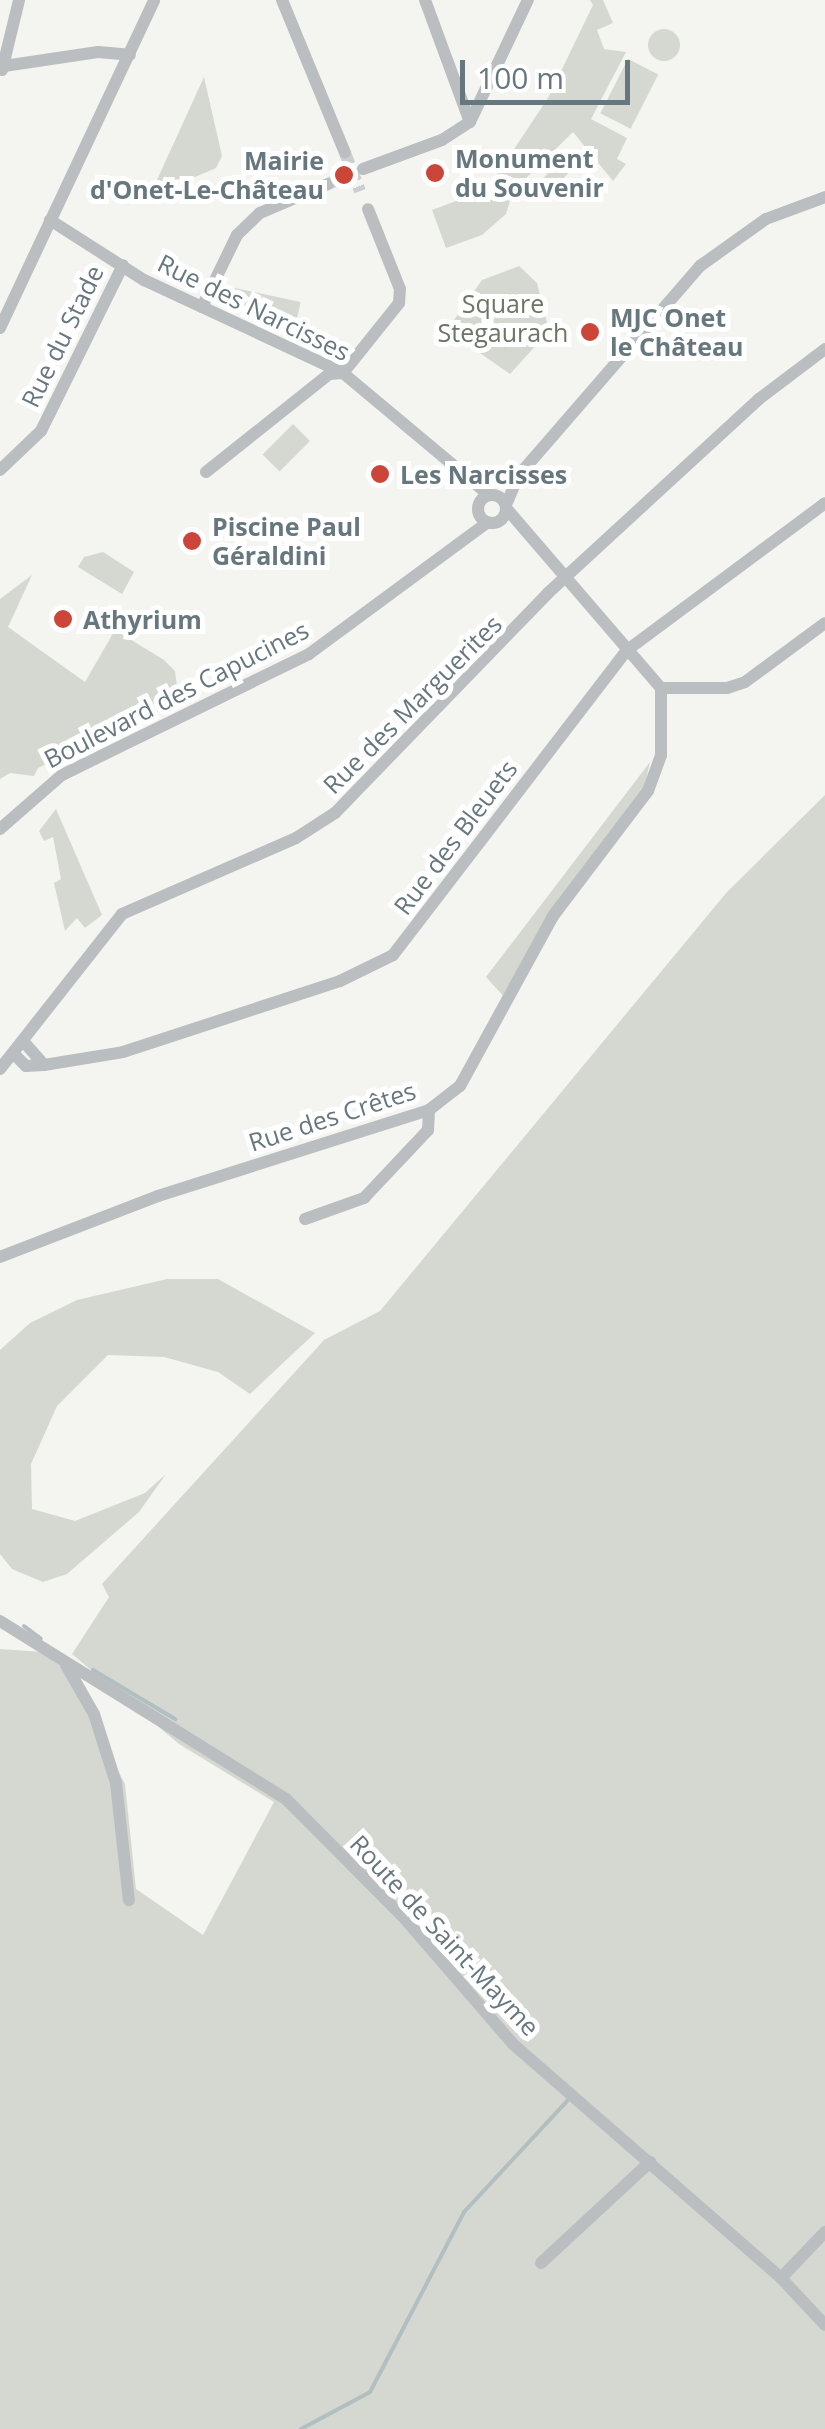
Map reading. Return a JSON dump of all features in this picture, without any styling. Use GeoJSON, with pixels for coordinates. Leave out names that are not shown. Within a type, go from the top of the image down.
{"type":"FeatureCollection","features":[{"type":"Feature","properties":{"kind":"street"},"geometry":{"type":"LineString","coordinates":[[19,0],[2,69],[98,52],[130,55]]}},
{"type":"Feature","properties":{"kind":"street"},"geometry":{"type":"LineString","coordinates":[[282,0],[345,153]]}},
{"type":"Feature","properties":{"kind":"street"},"geometry":{"type":"LineString","coordinates":[[424,0],[470,122]]}},
{"type":"Feature","properties":{"kind":"street"},"geometry":{"type":"LineString","coordinates":[[363,169],[442,140],[470,122],[528,0]]}},
{"type":"Feature","properties":{"kind":"street"},"geometry":{"type":"LineString","coordinates":[[0,328],[148,15],[136,4]]}},
{"type":"Feature","properties":{"kind":"street"},"geometry":{"type":"LineString","coordinates":[[202,307],[237,235],[260,213],[328,184]]}},
{"type":"Feature","properties":{"kind":"street","name":"Boulevard des Capucines"},"geometry":{"type":"LineString","coordinates":[[0,829],[62,774],[309,654],[389,599],[470,530],[486,505],[514,484],[700,266],[766,219],[825,197]]}},
{"type":"Feature","properties":{"kind":"street"},"geometry":{"type":"LineString","coordinates":[[206,472],[329,374],[343,373],[399,303],[400,288],[368,208]]}},
{"type":"Feature","properties":{"kind":"street","name":"Rue des Narcisses"},"geometry":{"type":"LineString","coordinates":[[50,220],[202,307],[343,373],[474,485],[486,505],[505,510]]}},
{"type":"Feature","properties":{"kind":"street","name":"Rue du Stade"},"geometry":{"type":"LineString","coordinates":[[0,470],[40,432],[123,265]]}},
{"type":"Feature","properties":{"kind":"street","name":"Rue des Marguerites"},"geometry":{"type":"LineString","coordinates":[[16,1056],[122,914],[320,826],[567,577],[759,398],[825,349]]}},
{"type":"Feature","properties":{"kind":"street","name":"Boulevard des Capucines"},"geometry":{"type":"LineString","coordinates":[[505,510],[514,484]]}},
{"type":"Feature","properties":{"kind":"street","name":"Rue des Bleuets"},"geometry":{"type":"LineString","coordinates":[[16,1056],[26,1066],[123,1052],[340,981],[393,955],[626,651],[825,503]]}},
{"type":"Feature","properties":{"kind":"street"},"geometry":{"type":"LineString","coordinates":[[486,505],[505,510],[520,522],[661,688],[727,688],[745,682],[825,623]]}},
{"type":"Feature","properties":{"kind":"street","name":"Rue des Crêtes"},"geometry":{"type":"LineString","coordinates":[[3,1260],[158,1196],[429,1110],[460,1086],[552,916],[648,792],[662,755],[661,688]]}},
{"type":"Feature","properties":{"kind":"street"},"geometry":{"type":"LineString","coordinates":[[25,1043],[44,1065]]}},
{"type":"Feature","properties":{"kind":"street"},"geometry":{"type":"LineString","coordinates":[[0,1069],[16,1056]]}},
{"type":"Feature","properties":{"kind":"street"},"geometry":{"type":"LineString","coordinates":[[305,1219],[364,1198],[428,1130],[429,1110]]}},
{"type":"Feature","properties":{"kind":"street","name":"Route de Saint-Mayme"},"geometry":{"type":"LineString","coordinates":[[0,1621],[66,1664],[92,1673],[286,1799],[406,1920],[513,2044],[781,2278],[825,2325]]}},
{"type":"Feature","properties":{"kind":"street"},"geometry":{"type":"LineString","coordinates":[[66,1664],[94,1714],[116,1784],[130,1900]]}},
{"type":"Feature","properties":{"kind":"street"},"geometry":{"type":"LineString","coordinates":[[541,2263],[650,2162]]}},
{"type":"Feature","properties":{"kind":"street"},"geometry":{"type":"LineString","coordinates":[[781,2278],[825,2232]]}},
{"type":"Feature","properties":{"kind":"green space"},"geometry":{"type":"Polygon","coordinates":[[[590,0],[603,0],[613,23],[597,30],[604,49],[626,52],[591,119],[627,138],[617,159],[626,164],[613,181],[573,132],[513,191],[506,214],[482,235],[446,248],[432,210],[456,201],[464,189],[481,199],[548,98],[593,5],[590,0]]]}},
{"type":"Feature","properties":{"kind":"green space"},"geometry":{"type":"Polygon","coordinates":[[[664,29],[675,34],[680,45],[675,56],[664,61],[653,56],[648,45],[653,34],[664,29]]]}},
{"type":"Feature","properties":{"kind":"green space"},"geometry":{"type":"Polygon","coordinates":[[[628,59],[658,74],[631,129],[600,113],[628,59]]]}},
{"type":"Feature","properties":{"kind":"green space"},"geometry":{"type":"Polygon","coordinates":[[[204,77],[222,156],[216,168],[195,177],[156,182],[204,77]]]}},
{"type":"Feature","properties":{"kind":"green space"},"geometry":{"type":"Polygon","coordinates":[[[567,152],[578,162],[550,193],[539,183],[567,152]]]}},
{"type":"Feature","properties":{"kind":"green space","name":"Square Stegaurach"},"geometry":{"type":"Polygon","coordinates":[[[519,266],[537,283],[549,331],[510,374],[447,330],[482,280],[519,266]]]}},
{"type":"Feature","properties":{"kind":"green space"},"geometry":{"type":"Polygon","coordinates":[[[235,288],[301,302],[297,318],[232,304],[235,288]]]}},
{"type":"Feature","properties":{"kind":"green space"},"geometry":{"type":"Polygon","coordinates":[[[293,424],[310,441],[280,471],[263,454],[293,424]]]}},
{"type":"Feature","properties":{"kind":"green space"},"geometry":{"type":"Polygon","coordinates":[[[103,552],[134,572],[122,594],[78,567],[84,557],[103,552]]]}},
{"type":"Feature","properties":{"kind":"green space"},"geometry":{"type":"Polygon","coordinates":[[[32,575],[8,627],[85,682],[115,630],[175,671],[178,694],[175,704],[38,768],[34,776],[10,773],[0,779],[0,599],[32,575]]]}},
{"type":"Feature","properties":{"kind":"green space"},"geometry":{"type":"Polygon","coordinates":[[[650,762],[644,788],[506,999],[486,977],[650,762]]]}},
{"type":"Feature","properties":{"kind":"green space"},"geometry":{"type":"Polygon","coordinates":[[[825,795],[825,2429],[0,2429],[0,1649],[57,1653],[125,1784],[136,1889],[203,1935],[274,1802],[179,1744],[72,1654],[109,1597],[102,1584],[324,1340],[380,1311],[727,892],[825,795]]]}},
{"type":"Feature","properties":{"kind":"green space"},"geometry":{"type":"Polygon","coordinates":[[[56,809],[102,915],[85,928],[77,918],[65,931],[54,883],[61,879],[53,837],[44,841],[39,831],[56,809]]]}},
{"type":"Feature","properties":{"kind":"green space"},"geometry":{"type":"Polygon","coordinates":[[[167,1279],[218,1279],[315,1333],[250,1394],[218,1372],[164,1357],[108,1355],[57,1406],[31,1464],[32,1509],[75,1521],[145,1493],[166,1474],[139,1512],[67,1574],[43,1582],[12,1569],[0,1554],[0,1350],[30,1323],[77,1300],[167,1279]]]}},
{"type":"Feature","properties":{"kind":"waterway"},"geometry":{"type":"LineString","coordinates":[[24,1626],[41,1639]]}},
{"type":"Feature","properties":{"kind":"waterway"},"geometry":{"type":"LineString","coordinates":[[93,1670],[175,1719]]}},
{"type":"Feature","properties":{"kind":"waterway"},"geometry":{"type":"LineString","coordinates":[[301,2429],[370,2392],[464,2212],[569,2099]]}},
{"type":"Feature","properties":{"kind":"tunnel"},"geometry":{"type":"LineString","coordinates":[[345,153],[360,191]]}},
{"type":"Feature","properties":{"kind":"tunnel"},"geometry":{"type":"LineString","coordinates":[[328,184],[360,170]]}},
{"type":"Feature","properties":{"kind":"place","name":"Monument du Souvenir"},"geometry":{"type":"Point","coordinates":[435,173]}},
{"type":"Feature","properties":{"kind":"place","name":"Mairie d'Onet-Le-Château"},"geometry":{"type":"Point","coordinates":[344,175]}},
{"type":"Feature","properties":{"kind":"place","name":"MJC Onet le Château"},"geometry":{"type":"Point","coordinates":[590,332]}},
{"type":"Feature","properties":{"kind":"place","name":"Les Narcisses"},"geometry":{"type":"Point","coordinates":[380,474]}},
{"type":"Feature","properties":{"kind":"place","name":"Piscine Paul Géraldini"},"geometry":{"type":"Point","coordinates":[192,541]}},
{"type":"Feature","properties":{"kind":"place","name":"Athyrium"},"geometry":{"type":"Point","coordinates":[63,619]}}]}
